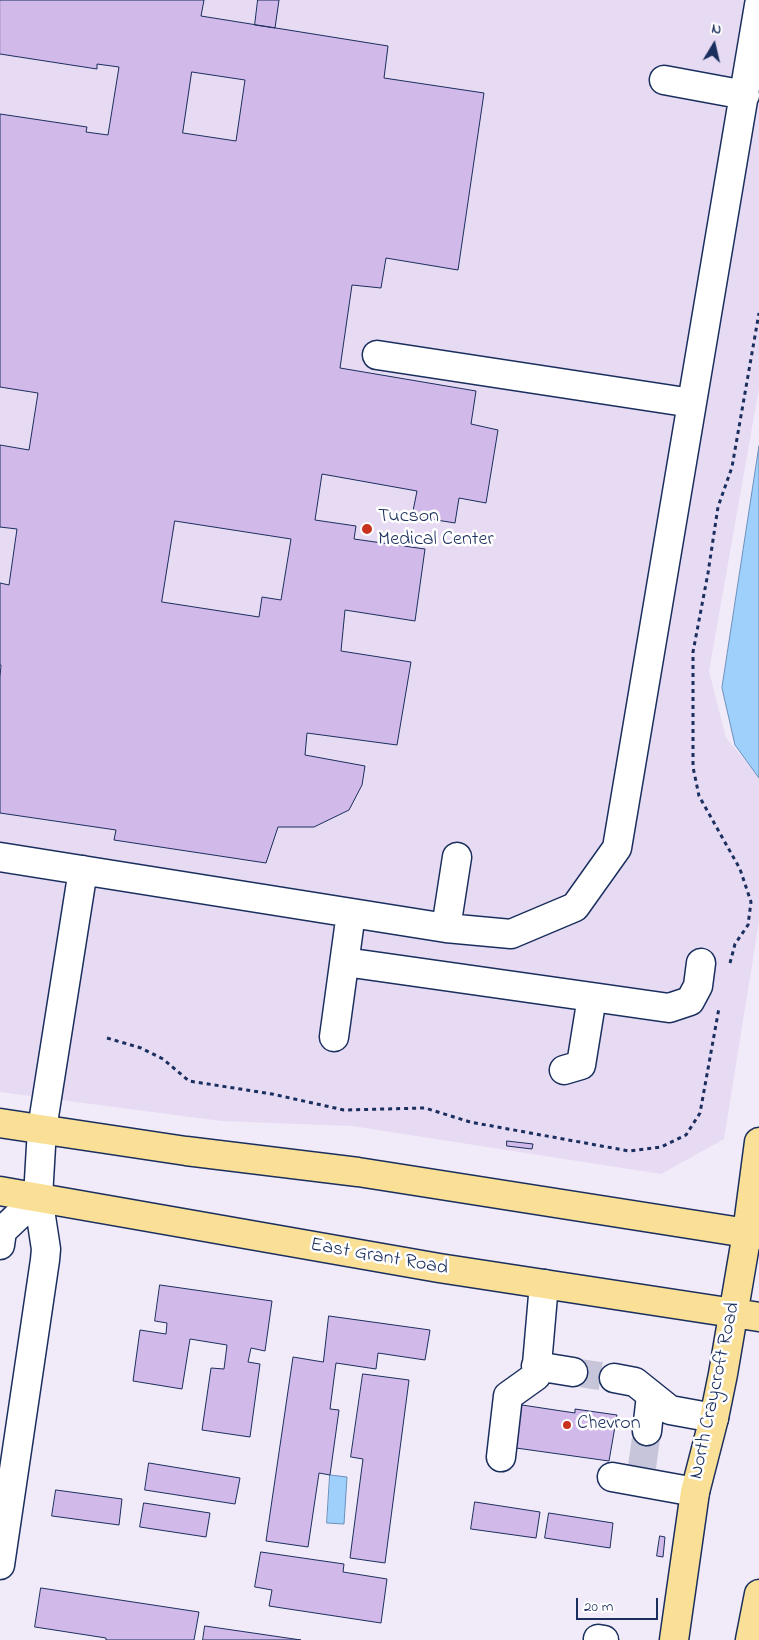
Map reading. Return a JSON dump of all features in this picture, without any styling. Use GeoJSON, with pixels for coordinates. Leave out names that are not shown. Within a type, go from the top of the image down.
{"type":"FeatureCollection","features":[{"type":"Feature","properties":{"kind":"main road"},"geometry":{"type":"LineString","coordinates":[[0,1123],[214,1154],[358,1172],[753,1234]]}},
{"type":"Feature","properties":{"kind":"main road","name":"North Craycroft Road"},"geometry":{"type":"LineString","coordinates":[[674,1640],[695,1492],[714,1418],[746,1315],[759,1142]]}},
{"type":"Feature","properties":{"kind":"main road","name":"East Grant Road"},"geometry":{"type":"LineString","coordinates":[[0,1191],[382,1259],[746,1315]]}},
{"type":"Feature","properties":{"kind":"street"},"geometry":{"type":"LineString","coordinates":[[0,857],[446,928],[511,934],[575,907],[616,848],[759,5]]}},
{"type":"Feature","properties":{"kind":"street"},"geometry":{"type":"LineString","coordinates":[[664,80],[745,95]]}},
{"type":"Feature","properties":{"kind":"street"},"geometry":{"type":"LineString","coordinates":[[377,355],[692,403]]}},
{"type":"Feature","properties":{"kind":"street"},"geometry":{"type":"LineString","coordinates":[[446,928],[457,857]]}},
{"type":"Feature","properties":{"kind":"street"},"geometry":{"type":"LineString","coordinates":[[0,1565],[46,1249],[38,1197],[42,1129],[83,870]]}},
{"type":"Feature","properties":{"kind":"street"},"geometry":{"type":"LineString","coordinates":[[334,1037],[351,913]]}},
{"type":"Feature","properties":{"kind":"street"},"geometry":{"type":"LineString","coordinates":[[345,962],[669,1008],[690,1001],[698,986],[701,963]]}},
{"type":"Feature","properties":{"kind":"street"},"geometry":{"type":"LineString","coordinates":[[564,1070],[581,1065],[592,997]]}},
{"type":"Feature","properties":{"kind":"street"},"geometry":{"type":"LineString","coordinates":[[0,1245],[2,1231],[38,1197]]}},
{"type":"Feature","properties":{"kind":"street"},"geometry":{"type":"LineString","coordinates":[[501,1457],[508,1396],[536,1376],[544,1284]]}},
{"type":"Feature","properties":{"kind":"street"},"geometry":{"type":"LineString","coordinates":[[536,1366],[573,1372]]}},
{"type":"Feature","properties":{"kind":"street"},"geometry":{"type":"LineString","coordinates":[[614,1378],[635,1382],[670,1410],[714,1418]]}},
{"type":"Feature","properties":{"kind":"street"},"geometry":{"type":"LineString","coordinates":[[646,1431],[651,1395]]}},
{"type":"Feature","properties":{"kind":"street"},"geometry":{"type":"LineString","coordinates":[[612,1477],[641,1475],[695,1492]]}},
{"type":"Feature","properties":{"kind":"shaded area","name":"Tucson Medical Center"},"geometry":{"type":"Polygon","coordinates":[[[0,0],[759,0],[759,388],[709,671],[726,738],[759,777],[759,921],[724,1139],[661,1174],[352,1126],[221,1121],[0,1092],[0,0]]]}},
{"type":"Feature","properties":{"kind":"water"},"geometry":{"type":"Polygon","coordinates":[[[759,446],[759,778],[735,745],[722,688],[759,446]]]}},
{"type":"Feature","properties":{"kind":"water"},"geometry":{"type":"Polygon","coordinates":[[[330,1475],[347,1477],[344,1524],[327,1523],[330,1475]]]}},
{"type":"Feature","properties":{"kind":"building"},"geometry":{"type":"Polygon","coordinates":[[[0,0],[204,0],[201,16],[388,46],[384,78],[484,93],[458,270],[386,258],[381,288],[352,285],[340,368],[476,391],[471,424],[498,430],[486,503],[459,498],[455,523],[412,516],[417,491],[322,474],[315,520],[356,526],[354,539],[425,549],[415,621],[345,610],[341,651],[411,662],[397,745],[307,733],[305,755],[365,766],[362,785],[349,810],[314,827],[278,827],[266,863],[114,840],[116,830],[0,813],[0,583],[9,585],[17,529],[0,527],[0,445],[29,450],[38,393],[0,387],[0,114],[87,127],[86,132],[108,135],[119,67],[97,64],[97,69],[0,54],[0,0]],[[192,72],[183,133],[236,141],[245,80],[192,72]],[[175,521],[162,602],[259,617],[262,597],[281,600],[291,539],[175,521]]]}},
{"type":"Feature","properties":{"kind":"building"},"geometry":{"type":"Polygon","coordinates":[[[258,0],[279,0],[275,28],[255,25],[258,0]]]}},
{"type":"Feature","properties":{"kind":"building"},"geometry":{"type":"Polygon","coordinates":[[[507,1141],[533,1144],[532,1149],[507,1146],[507,1141]]]}},
{"type":"Feature","properties":{"kind":"building"},"geometry":{"type":"Polygon","coordinates":[[[160,1285],[272,1301],[265,1351],[251,1348],[248,1362],[260,1364],[250,1437],[202,1430],[211,1368],[224,1369],[227,1345],[190,1339],[182,1389],[133,1381],[140,1330],[166,1334],[167,1323],[155,1321],[160,1285]]]}},
{"type":"Feature","properties":{"kind":"building"},"geometry":{"type":"Polygon","coordinates":[[[329,1316],[430,1330],[425,1360],[378,1353],[376,1369],[336,1363],[330,1409],[339,1410],[330,1475],[319,1473],[308,1547],[266,1541],[293,1357],[323,1362],[329,1316]]]}},
{"type":"Feature","properties":{"kind":"building"},"geometry":{"type":"Polygon","coordinates":[[[363,1374],[409,1380],[385,1563],[350,1558],[363,1459],[351,1457],[363,1374]]]}},
{"type":"Feature","properties":{"kind":"building","name":"Chevron"},"geometry":{"type":"Polygon","coordinates":[[[522,1405],[575,1413],[575,1409],[617,1415],[609,1461],[516,1448],[522,1405]]]}},
{"type":"Feature","properties":{"kind":"building"},"geometry":{"type":"Polygon","coordinates":[[[149,1463],[240,1478],[235,1504],[145,1490],[149,1463]]]}},
{"type":"Feature","properties":{"kind":"building"},"geometry":{"type":"Polygon","coordinates":[[[56,1490],[122,1499],[119,1525],[52,1516],[56,1490]]]}},
{"type":"Feature","properties":{"kind":"building"},"geometry":{"type":"Polygon","coordinates":[[[475,1502],[540,1512],[536,1538],[471,1529],[475,1502]]]}},
{"type":"Feature","properties":{"kind":"building"},"geometry":{"type":"Polygon","coordinates":[[[144,1503],[210,1513],[206,1537],[140,1527],[144,1503]]]}},
{"type":"Feature","properties":{"kind":"building"},"geometry":{"type":"Polygon","coordinates":[[[549,1513],[613,1523],[610,1548],[545,1538],[549,1513]]]}},
{"type":"Feature","properties":{"kind":"building"},"geometry":{"type":"Polygon","coordinates":[[[660,1536],[665,1537],[663,1557],[657,1556],[660,1536]]]}},
{"type":"Feature","properties":{"kind":"building"},"geometry":{"type":"Polygon","coordinates":[[[261,1552],[344,1564],[343,1572],[387,1579],[381,1623],[269,1606],[272,1590],[255,1587],[261,1552]]]}},
{"type":"Feature","properties":{"kind":"building"},"geometry":{"type":"Polygon","coordinates":[[[41,1588],[199,1612],[194,1640],[106,1640],[106,1638],[35,1627],[41,1588]]]}},
{"type":"Feature","properties":{"kind":"building"},"geometry":{"type":"Polygon","coordinates":[[[205,1626],[301,1640],[203,1640],[205,1626]]]}},
{"type":"Feature","properties":{"kind":"tunnel"},"geometry":{"type":"LineString","coordinates":[[573,1372],[614,1378]]}},
{"type":"Feature","properties":{"kind":"tunnel"},"geometry":{"type":"LineString","coordinates":[[642,1467],[647,1431]]}},
{"type":"Feature","properties":{"kind":"place","name":"Tucson Medical Center"},"geometry":{"type":"Point","coordinates":[367,529]}},
{"type":"Feature","properties":{"kind":"place","name":"Chevron"},"geometry":{"type":"Point","coordinates":[567,1425]}}]}
